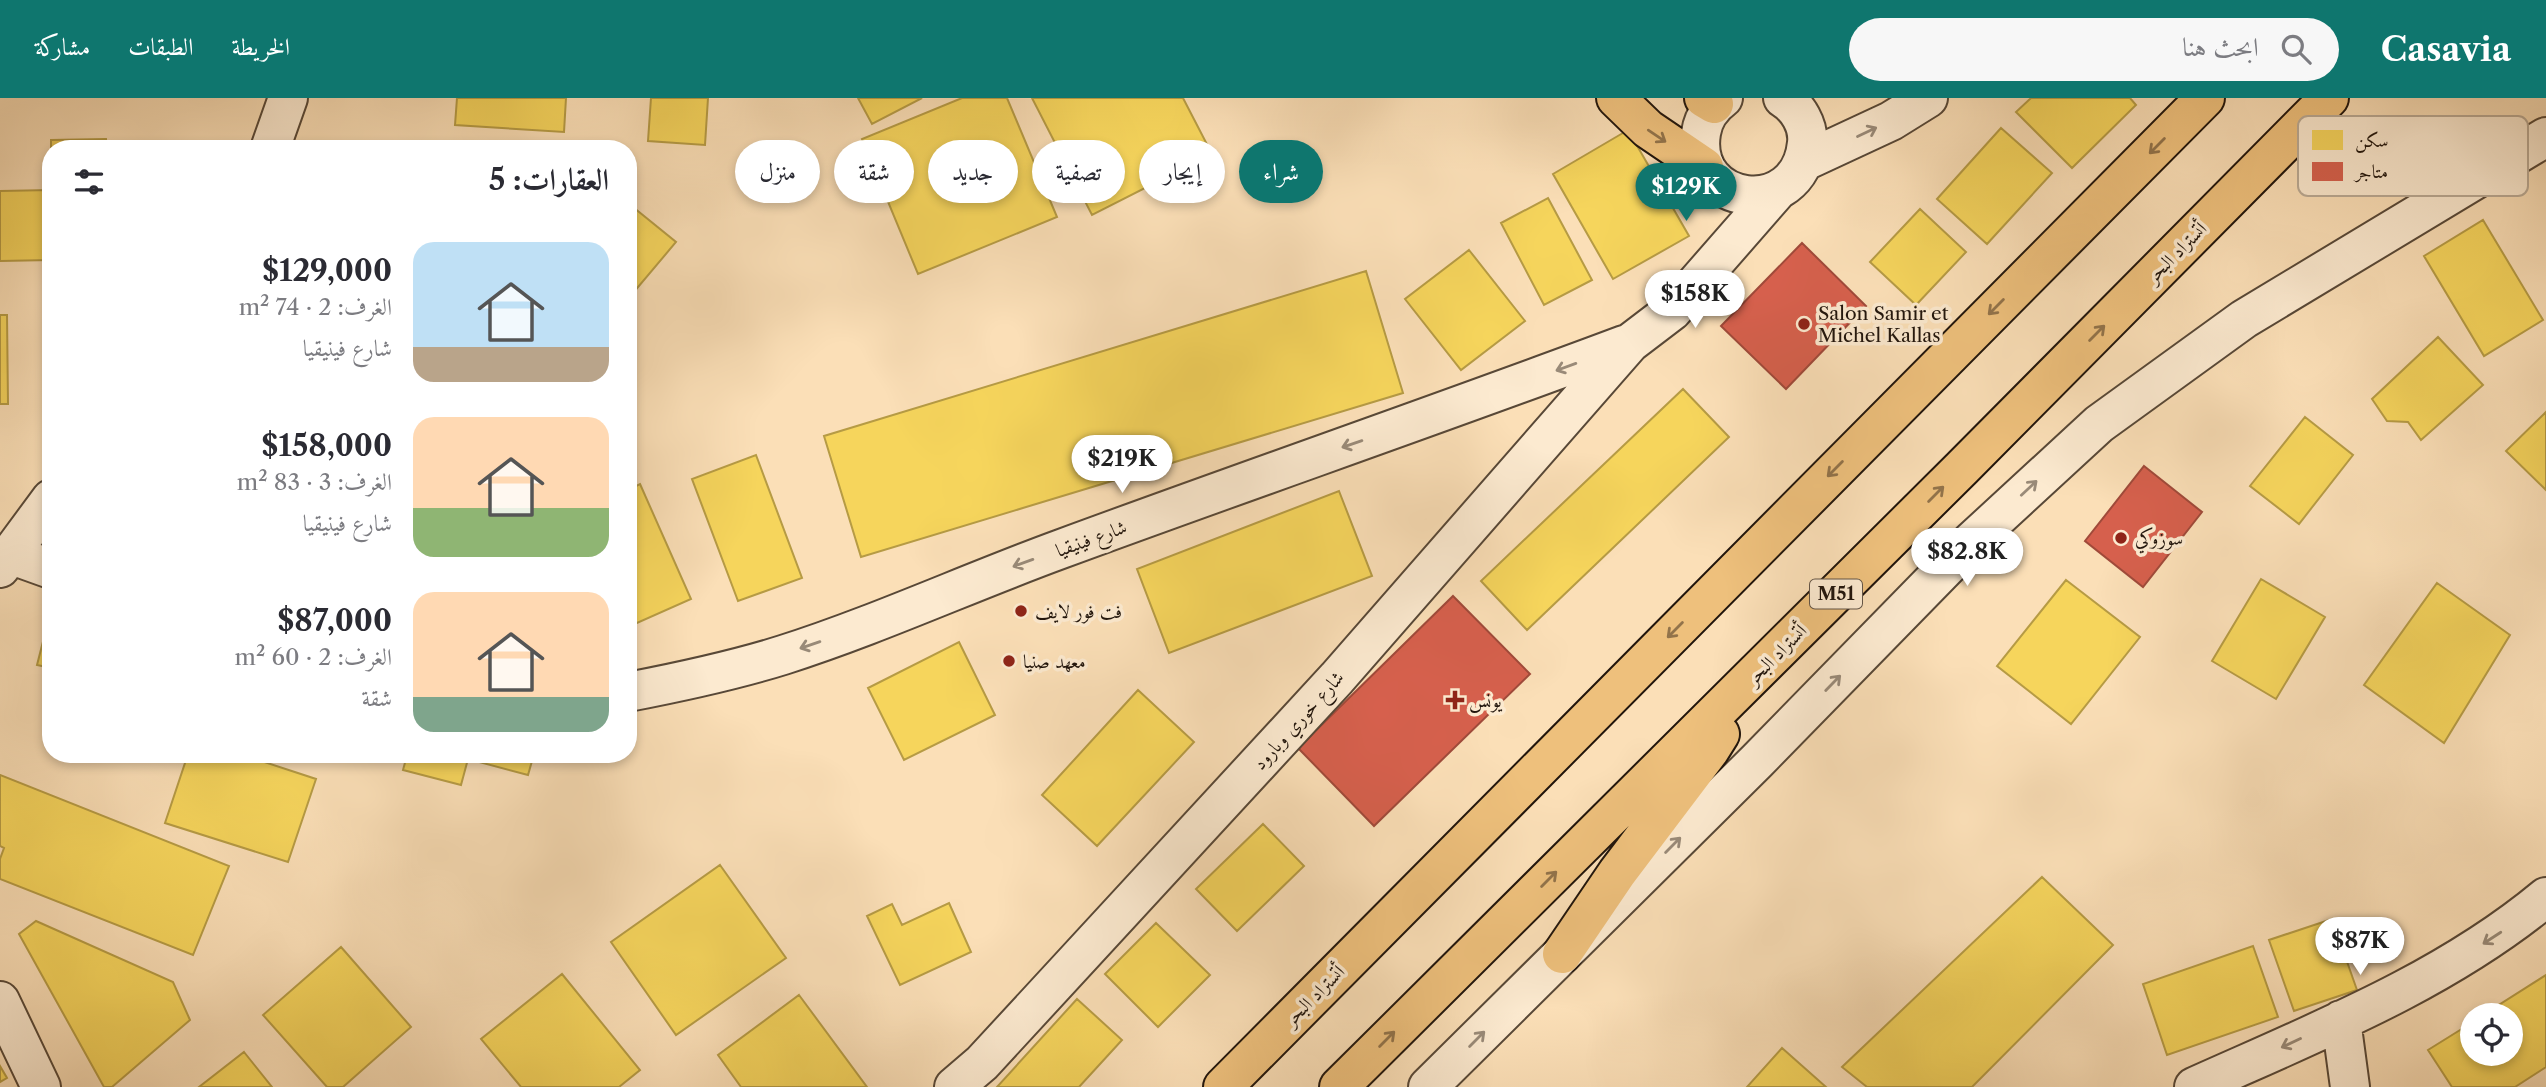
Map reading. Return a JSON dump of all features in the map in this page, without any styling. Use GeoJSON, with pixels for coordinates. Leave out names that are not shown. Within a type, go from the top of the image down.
{"type":"FeatureCollection","features":[{"type":"Feature","properties":{"kind":"main road"},"geometry":{"type":"LineString","coordinates":[[1616,98],[1648,129],[1711,175]]}},
{"type":"Feature","properties":{"kind":"main road","name":"أتستراد البحر"},"geometry":{"type":"LineString","coordinates":[[1223,1087],[2205,98]]}},
{"type":"Feature","properties":{"kind":"main road","name":"أتستراد البحر"},"geometry":{"type":"LineString","coordinates":[[2311,116],[2329,98]]}},
{"type":"Feature","properties":{"kind":"main road","name":"أتستراد البحر"},"geometry":{"type":"LineString","coordinates":[[1339,1087],[1756,674],[2298,129]]}},
{"type":"Feature","properties":{"kind":"main road"},"geometry":{"type":"LineString","coordinates":[[1562,954],[1624,863],[1710,750],[1756,674]]}},
{"type":"Feature","properties":{"kind":"street"},"geometry":{"type":"LineString","coordinates":[[273,140],[288,98]]}},
{"type":"Feature","properties":{"kind":"street"},"geometry":{"type":"LineString","coordinates":[[1630,343],[1672,311],[1776,192],[1794,179],[1805,161],[1808,139],[1802,118],[1783,98]]}},
{"type":"Feature","properties":{"kind":"street"},"geometry":{"type":"LineString","coordinates":[[1805,161],[1891,121],[1928,98]]}},
{"type":"Feature","properties":{"kind":"street"},"geometry":{"type":"LineString","coordinates":[[1714,100],[1702,123],[1699,145],[1711,175],[1714,265]]}},
{"type":"Feature","properties":{"kind":"street"},"geometry":{"type":"LineString","coordinates":[[2528,148],[2546,137]]}},
{"type":"Feature","properties":{"kind":"street"},"geometry":{"type":"LineString","coordinates":[[1711,175],[1735,193],[1755,197],[1776,192]]}},
{"type":"Feature","properties":{"kind":"street"},"geometry":{"type":"LineString","coordinates":[[1428,1087],[1757,761],[1972,541],[2099,424],[2244,319],[2448,196]]}},
{"type":"Feature","properties":{"kind":"street","name":"شارع فينيقيا"},"geometry":{"type":"LineString","coordinates":[[637,690],[724,671],[845,633],[977,580],[1280,468],[1434,416],[1630,343]]}},
{"type":"Feature","properties":{"kind":"street","name":"شارع خوري وبارود"},"geometry":{"type":"LineString","coordinates":[[954,1087],[982,1063],[1337,678],[1630,343]]}},
{"type":"Feature","properties":{"kind":"street"},"geometry":{"type":"LineString","coordinates":[[42,511],[6,561],[42,567]]}},
{"type":"Feature","properties":{"kind":"street"},"geometry":{"type":"LineString","coordinates":[[2194,1087],[2431,976],[2516,922],[2546,897]]}},
{"type":"Feature","properties":{"kind":"street"},"geometry":{"type":"LineString","coordinates":[[0,1001],[41,1087]]}},
{"type":"Feature","properties":{"kind":"street"},"geometry":{"type":"LineString","coordinates":[[2341,1020],[2350,1087]]}},
{"type":"Feature","properties":{"kind":"building: سكن"},"geometry":{"type":"Polygon","coordinates":[[[457,98],[566,98],[564,132],[455,125],[457,98]]]}},
{"type":"Feature","properties":{"kind":"building: سكن"},"geometry":{"type":"Polygon","coordinates":[[[651,98],[708,98],[705,145],[648,141],[651,98]]]}},
{"type":"Feature","properties":{"kind":"building: سكن"},"geometry":{"type":"Polygon","coordinates":[[[858,98],[922,98],[872,124],[858,98]]]}},
{"type":"Feature","properties":{"kind":"building: سكن"},"geometry":{"type":"Polygon","coordinates":[[[962,98],[1007,98],[1032,158],[1032,203],[1051,203],[1057,217],[918,274],[889,203],[914,203],[914,140],[862,139],[962,98]]]}},
{"type":"Feature","properties":{"kind":"building: سكن"},"geometry":{"type":"Polygon","coordinates":[[[1032,98],[1183,98],[1205,140],[1139,140],[1139,191],[1125,198],[1125,140],[1054,140],[1032,98]]]}},
{"type":"Feature","properties":{"kind":"building: سكن"},"geometry":{"type":"Polygon","coordinates":[[[2031,98],[2130,98],[2136,105],[2072,168],[2016,112],[2031,98]]]}},
{"type":"Feature","properties":{"kind":"building: سكن"},"geometry":{"type":"Polygon","coordinates":[[[2001,128],[2052,173],[1987,244],[1937,199],[2001,128]]]}},
{"type":"Feature","properties":{"kind":"building: سكن"},"geometry":{"type":"Polygon","coordinates":[[[1628,130],[1689,236],[1613,279],[1553,174],[1628,130]]]}},
{"type":"Feature","properties":{"kind":"building: سكن"},"geometry":{"type":"Polygon","coordinates":[[[42,190],[42,260],[0,261],[0,191],[42,190]]]}},
{"type":"Feature","properties":{"kind":"building: سكن"},"geometry":{"type":"Polygon","coordinates":[[[1548,198],[1592,280],[1544,305],[1501,223],[1548,198]]]}},
{"type":"Feature","properties":{"kind":"building: سكن"},"geometry":{"type":"Polygon","coordinates":[[[1086,203],[1116,203],[1092,215],[1086,203]]]}},
{"type":"Feature","properties":{"kind":"building: سكن"},"geometry":{"type":"Polygon","coordinates":[[[1920,209],[1966,252],[1916,305],[1870,262],[1920,209]]]}},
{"type":"Feature","properties":{"kind":"building: سكن"},"geometry":{"type":"Polygon","coordinates":[[[637,210],[676,242],[637,288],[637,210]]]}},
{"type":"Feature","properties":{"kind":"building: سكن"},"geometry":{"type":"Polygon","coordinates":[[[2483,220],[2543,320],[2484,356],[2424,256],[2483,220]]]}},
{"type":"Feature","properties":{"kind":"building: سكن"},"geometry":{"type":"Polygon","coordinates":[[[1469,250],[1525,321],[1461,370],[1405,299],[1469,250]]]}},
{"type":"Feature","properties":{"kind":"building: سكن"},"geometry":{"type":"Polygon","coordinates":[[[1366,271],[1403,393],[861,557],[824,436],[1366,271]]]}},
{"type":"Feature","properties":{"kind":"building: سكن"},"geometry":{"type":"Polygon","coordinates":[[[0,315],[7,315],[8,404],[0,404],[0,315]]]}},
{"type":"Feature","properties":{"kind":"building: سكن"},"geometry":{"type":"Polygon","coordinates":[[[2438,337],[2483,385],[2421,440],[2408,422],[2387,421],[2372,399],[2438,337]]]}},
{"type":"Feature","properties":{"kind":"building: سكن"},"geometry":{"type":"Polygon","coordinates":[[[1683,389],[1729,437],[1527,630],[1481,581],[1683,389]]]}},
{"type":"Feature","properties":{"kind":"building: سكن"},"geometry":{"type":"Polygon","coordinates":[[[2546,412],[2546,490],[2506,451],[2546,412]]]}},
{"type":"Feature","properties":{"kind":"building: سكن"},"geometry":{"type":"Polygon","coordinates":[[[2305,417],[2353,455],[2299,524],[2250,486],[2305,417]]]}},
{"type":"Feature","properties":{"kind":"building: سكن"},"geometry":{"type":"Polygon","coordinates":[[[756,455],[802,578],[738,601],[692,479],[756,455]]]}},
{"type":"Feature","properties":{"kind":"building: سكن"},"geometry":{"type":"Polygon","coordinates":[[[640,484],[691,599],[637,623],[637,486],[640,484]]]}},
{"type":"Feature","properties":{"kind":"building: سكن"},"geometry":{"type":"Polygon","coordinates":[[[1339,491],[1372,576],[1169,653],[1137,569],[1339,491]]]}},
{"type":"Feature","properties":{"kind":"building: سكن"},"geometry":{"type":"Polygon","coordinates":[[[2261,579],[2325,617],[2276,699],[2212,661],[2261,579]]]}},
{"type":"Feature","properties":{"kind":"building: سكن"},"geometry":{"type":"Polygon","coordinates":[[[2066,580],[2140,637],[2071,724],[1997,666],[2066,580]]]}},
{"type":"Feature","properties":{"kind":"building: سكن"},"geometry":{"type":"Polygon","coordinates":[[[2437,583],[2510,635],[2444,743],[2364,685],[2437,583]]]}},
{"type":"Feature","properties":{"kind":"building: سكن"},"geometry":{"type":"Polygon","coordinates":[[[959,642],[995,715],[904,760],[868,688],[959,642]]]}},
{"type":"Feature","properties":{"kind":"building: سكن"},"geometry":{"type":"Polygon","coordinates":[[[42,645],[42,666],[37,665],[42,645]]]}},
{"type":"Feature","properties":{"kind":"building: سكن"},"geometry":{"type":"Polygon","coordinates":[[[1138,690],[1194,742],[1097,846],[1042,795],[1138,690]]]}},
{"type":"Feature","properties":{"kind":"building: سكن"},"geometry":{"type":"Polygon","coordinates":[[[185,763],[267,763],[316,779],[288,862],[165,823],[185,763]]]}},
{"type":"Feature","properties":{"kind":"building: سكن"},"geometry":{"type":"Polygon","coordinates":[[[405,763],[467,763],[461,785],[403,770],[405,763]]]}},
{"type":"Feature","properties":{"kind":"building: سكن"},"geometry":{"type":"Polygon","coordinates":[[[483,763],[531,763],[528,775],[483,763]]]}},
{"type":"Feature","properties":{"kind":"building: سكن"},"geometry":{"type":"Polygon","coordinates":[[[0,775],[229,866],[193,955],[0,879],[0,859],[4,848],[0,846],[0,775]]]}},
{"type":"Feature","properties":{"kind":"building: سكن"},"geometry":{"type":"Polygon","coordinates":[[[1263,824],[1304,866],[1237,931],[1196,889],[1263,824]]]}},
{"type":"Feature","properties":{"kind":"building: سكن"},"geometry":{"type":"Polygon","coordinates":[[[720,865],[786,958],[676,1035],[611,942],[720,865]]]}},
{"type":"Feature","properties":{"kind":"building: سكن"},"geometry":{"type":"Polygon","coordinates":[[[2042,877],[2113,945],[1972,1087],[1867,1087],[1842,1067],[2042,877]]]}},
{"type":"Feature","properties":{"kind":"building: سكن"},"geometry":{"type":"Polygon","coordinates":[[[949,903],[971,952],[900,985],[867,916],[892,904],[902,925],[949,903]]]}},
{"type":"Feature","properties":{"kind":"building: سكن"},"geometry":{"type":"Polygon","coordinates":[[[2332,919],[2357,990],[2294,1011],[2269,940],[2332,919]]]}},
{"type":"Feature","properties":{"kind":"building: سكن"},"geometry":{"type":"Polygon","coordinates":[[[36,921],[173,982],[190,1020],[112,1087],[104,1087],[19,934],[36,921]]]}},
{"type":"Feature","properties":{"kind":"building: سكن"},"geometry":{"type":"Polygon","coordinates":[[[1156,923],[1210,975],[1158,1027],[1105,974],[1156,923]]]}},
{"type":"Feature","properties":{"kind":"building: سكن"},"geometry":{"type":"Polygon","coordinates":[[[2253,946],[2278,1017],[2167,1055],[2143,984],[2253,946]]]}},
{"type":"Feature","properties":{"kind":"building: سكن"},"geometry":{"type":"Polygon","coordinates":[[[341,947],[411,1027],[343,1087],[327,1087],[263,1015],[341,947]]]}},
{"type":"Feature","properties":{"kind":"building: سكن"},"geometry":{"type":"Polygon","coordinates":[[[562,974],[640,1070],[619,1087],[521,1087],[481,1039],[562,974]]]}},
{"type":"Feature","properties":{"kind":"building: سكن"},"geometry":{"type":"Polygon","coordinates":[[[2546,975],[2546,1067],[2515,1087],[2452,1087],[2428,1050],[2460,1030],[2460,1066],[2523,1066],[2523,1003],[2502,1003],[2546,975]]]}},
{"type":"Feature","properties":{"kind":"building: سكن"},"geometry":{"type":"Polygon","coordinates":[[[799,995],[867,1087],[741,1087],[718,1055],[799,995]]]}},
{"type":"Feature","properties":{"kind":"building: سكن"},"geometry":{"type":"Polygon","coordinates":[[[1077,999],[1122,1040],[1079,1087],[997,1087],[1077,999]]]}},
{"type":"Feature","properties":{"kind":"building: سكن"},"geometry":{"type":"Polygon","coordinates":[[[1782,1048],[1826,1087],[1747,1087],[1782,1048]]]}},
{"type":"Feature","properties":{"kind":"building: سكن"},"geometry":{"type":"Polygon","coordinates":[[[244,1052],[272,1087],[199,1087],[244,1052]]]}},
{"type":"Feature","properties":{"kind":"building: سكن"},"geometry":{"type":"Polygon","coordinates":[[[0,1066],[7,1078],[0,1082],[0,1066]]]}},
{"type":"Feature","properties":{"kind":"building: متاجر"},"geometry":{"type":"Polygon","coordinates":[[[1802,243],[1866,306],[1786,389],[1721,326],[1802,243]]]}},
{"type":"Feature","properties":{"kind":"building: متاجر"},"geometry":{"type":"Polygon","coordinates":[[[2144,466],[2202,512],[2143,587],[2085,541],[2144,466]]]}},
{"type":"Feature","properties":{"kind":"building: متاجر"},"geometry":{"type":"Polygon","coordinates":[[[1453,596],[1530,674],[1374,826],[1298,748],[1453,596]]]}},
{"type":"Feature","properties":{"kind":"place","name":"Salon Samir et Michel Kallas"},"geometry":{"type":"Point","coordinates":[1804,324]}},
{"type":"Feature","properties":{"kind":"place","name":"سوزوكي"},"geometry":{"type":"Point","coordinates":[2121,538]}},
{"type":"Feature","properties":{"kind":"place","name":"فت فور لايف"},"geometry":{"type":"Point","coordinates":[1021,611]}},
{"type":"Feature","properties":{"kind":"place","name":"معهد صنيا"},"geometry":{"type":"Point","coordinates":[1009,661]}},
{"type":"Feature","properties":{"kind":"place","name":"يونس"},"geometry":{"type":"Point","coordinates":[1455,700]}}]}
